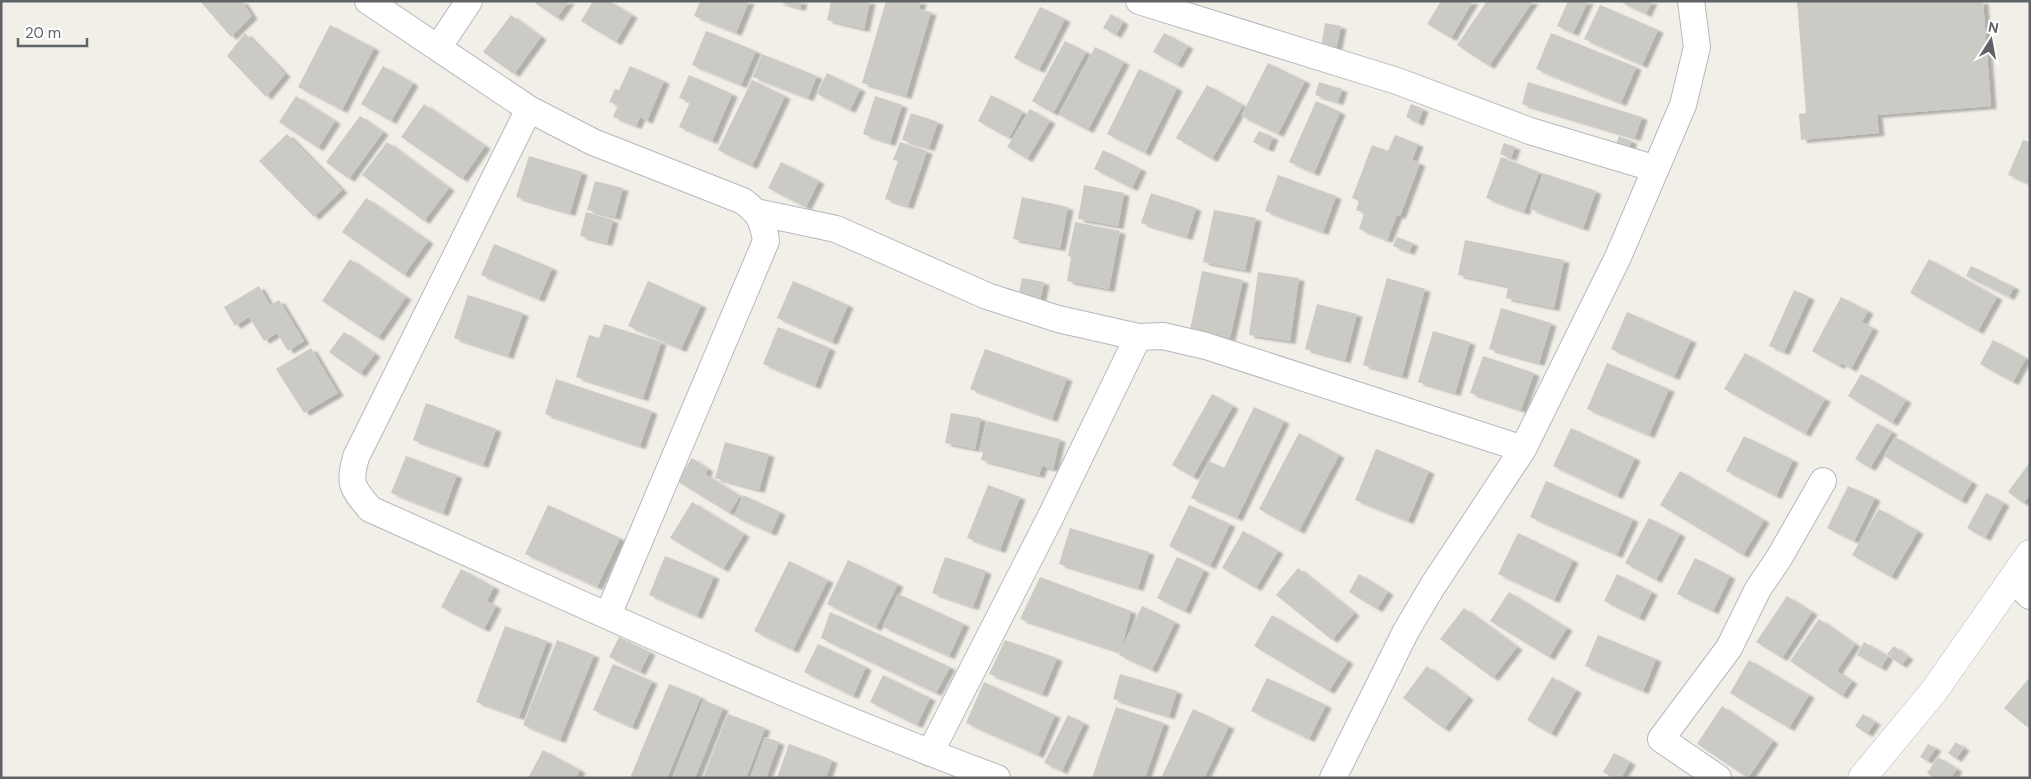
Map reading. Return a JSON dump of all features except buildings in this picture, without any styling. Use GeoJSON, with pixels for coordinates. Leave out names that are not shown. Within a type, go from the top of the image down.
{"type":"FeatureCollection","features":[{"type":"Feature","properties":{"kind":"main road"},"geometry":{"type":"LineString","coordinates":[[1862,778],[2021,588],[2030,554]]}},
{"type":"Feature","properties":{"kind":"street"},"geometry":{"type":"LineString","coordinates":[[368,1],[529,109],[593,142],[703,187],[744,201],[756,212],[764,225],[766,241],[608,615]]}},
{"type":"Feature","properties":{"kind":"street"},"geometry":{"type":"LineString","coordinates":[[438,48],[469,1]]}},
{"type":"Feature","properties":{"kind":"street"},"geometry":{"type":"LineString","coordinates":[[1139,1],[1397,81],[1530,131],[1656,169]]}},
{"type":"Feature","properties":{"kind":"street"},"geometry":{"type":"LineString","coordinates":[[1333,778],[1406,631],[1432,587],[1523,449],[1618,258],[1683,105],[1697,47],[1691,1]]}},
{"type":"Feature","properties":{"kind":"street"},"geometry":{"type":"LineString","coordinates":[[529,109],[356,457],[352,482],[370,509],[778,690],[930,753],[997,778]]}},
{"type":"Feature","properties":{"kind":"street"},"geometry":{"type":"LineString","coordinates":[[756,212],[836,229],[987,296],[1058,319],[1138,337],[1163,336],[1206,346],[1523,449]]}},
{"type":"Feature","properties":{"kind":"street"},"geometry":{"type":"LineString","coordinates":[[930,753],[1050,518],[1138,337]]}},
{"type":"Feature","properties":{"kind":"street"},"geometry":{"type":"LineString","coordinates":[[1718,778],[1660,739],[1729,648],[1758,589],[1779,558],[1823,481]]}}]}
